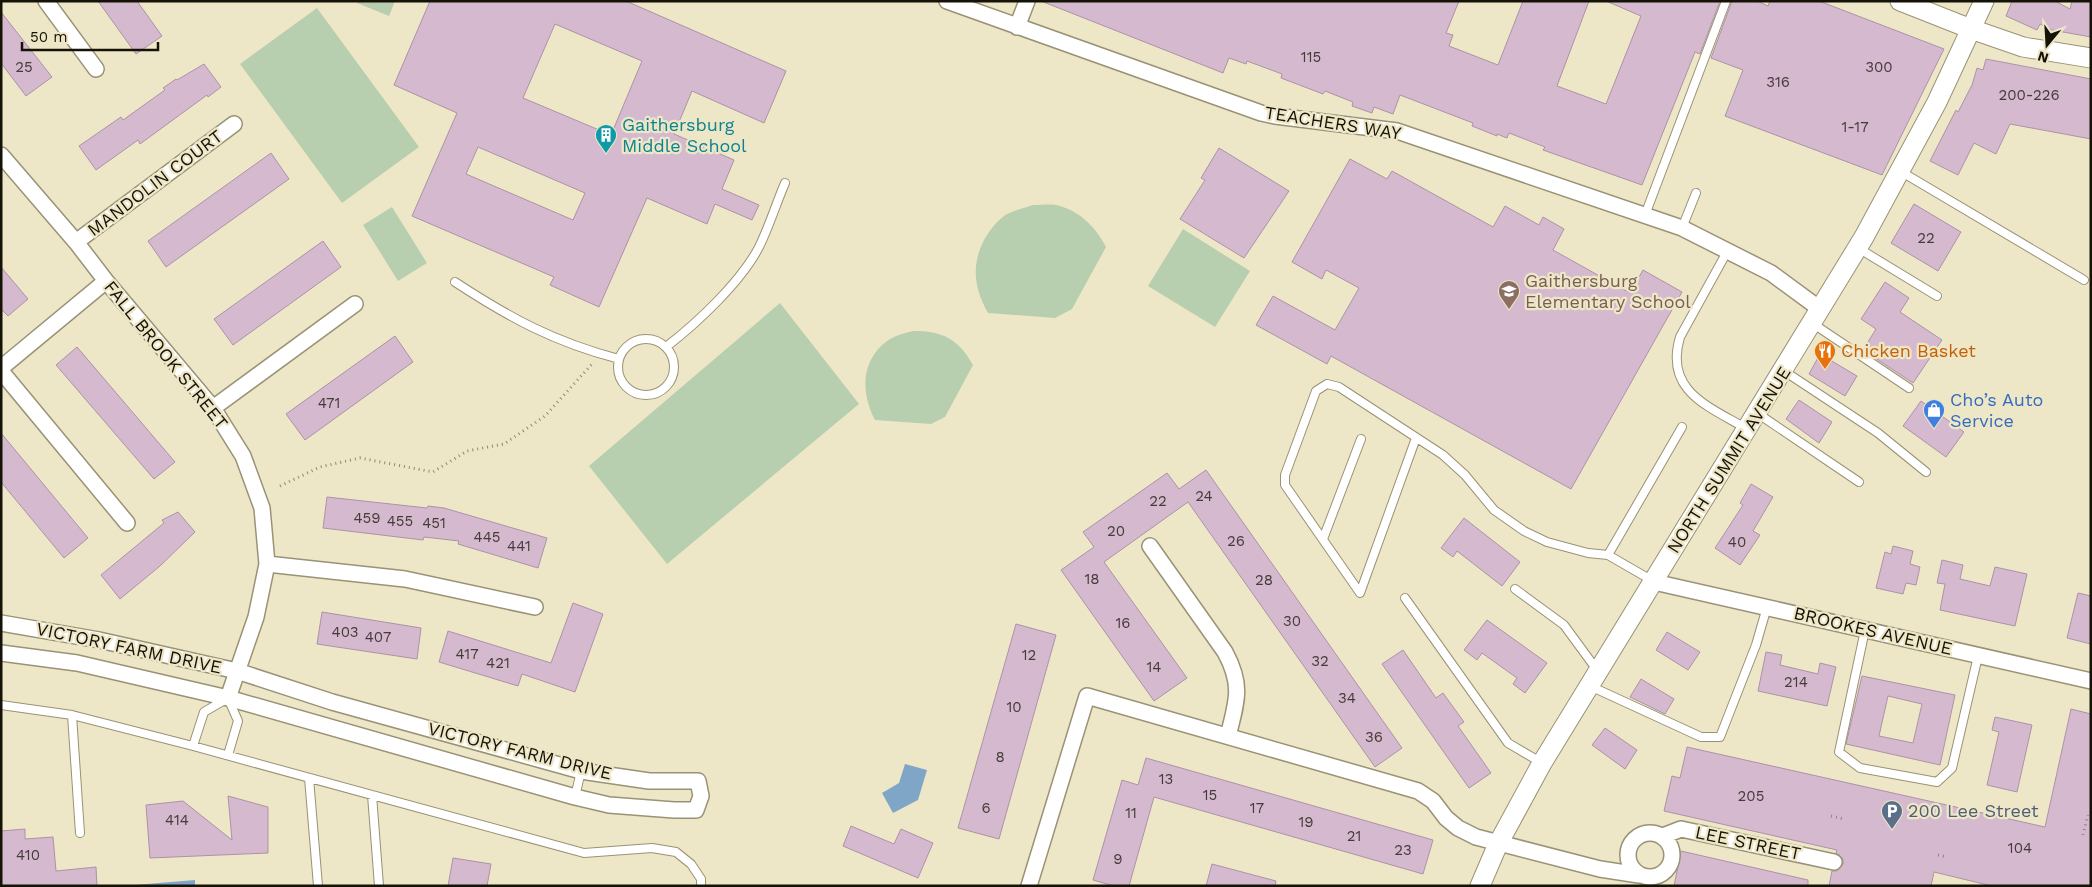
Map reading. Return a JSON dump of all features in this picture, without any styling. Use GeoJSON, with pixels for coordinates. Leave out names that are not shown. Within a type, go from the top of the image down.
{"type":"FeatureCollection","features":[{"type":"Feature","properties":{"kind":"street"},"geometry":{"type":"LineString","coordinates":[[46,1],[96,69]]}},
{"type":"Feature","properties":{"kind":"street","name":"TEACHERS WAY"},"geometry":{"type":"LineString","coordinates":[[947,1],[1261,112],[1275,116],[1397,131],[1682,228],[1771,273],[1816,316]]}},
{"type":"Feature","properties":{"kind":"street"},"geometry":{"type":"LineString","coordinates":[[1017,27],[1027,1]]}},
{"type":"Feature","properties":{"kind":"street"},"geometry":{"type":"LineString","coordinates":[[1900,1],[1970,29],[2023,46],[2091,58]]}},
{"type":"Feature","properties":{"kind":"street","name":"NORTH SUMMIT AVENUE"},"geometry":{"type":"LineString","coordinates":[[1480,886],[1498,844],[1542,762],[1858,248],[1937,102],[1984,1]]}},
{"type":"Feature","properties":{"kind":"street","name":"MANDOLIN COURT"},"geometry":{"type":"LineString","coordinates":[[76,242],[234,124]]}},
{"type":"Feature","properties":{"kind":"street","name":"FALL BROOK STREET"},"geometry":{"type":"LineString","coordinates":[[1,155],[76,242],[106,281],[213,408],[243,456],[262,508],[266,564],[256,617],[228,698]]}},
{"type":"Feature","properties":{"kind":"street"},"geometry":{"type":"LineString","coordinates":[[106,281],[1,369],[127,522]]}},
{"type":"Feature","properties":{"kind":"street"},"geometry":{"type":"LineString","coordinates":[[213,408],[355,304]]}},
{"type":"Feature","properties":{"kind":"street"},"geometry":{"type":"LineString","coordinates":[[1150,546],[1225,652],[1234,668],[1237,686],[1236,704],[1228,736]]}},
{"type":"Feature","properties":{"kind":"street"},"geometry":{"type":"LineString","coordinates":[[266,564],[406,579],[536,606]]}},
{"type":"Feature","properties":{"kind":"street","name":"BROOKES AVENUE"},"geometry":{"type":"LineString","coordinates":[[1654,582],[2091,681]]}},
{"type":"Feature","properties":{"kind":"street","name":"VICTORY FARM DRIVE"},"geometry":{"type":"LineString","coordinates":[[1,623],[99,640],[237,671],[332,702],[581,771],[648,781],[698,782],[701,788],[700,803],[696,810],[674,810],[608,805],[575,798],[228,698],[77,663],[1,653]]}},
{"type":"Feature","properties":{"kind":"street","name":"LEE STREET"},"geometry":{"type":"LineString","coordinates":[[1029,886],[1087,696],[1418,791],[1433,802],[1446,818],[1458,828],[1498,844],[1600,869],[1639,875],[1654,876],[1665,870],[1670,864],[1672,856],[1671,846],[1663,836],[1649,832],[1633,841],[1628,852],[1629,860],[1631,867],[1639,875]]}},
{"type":"Feature","properties":{"kind":"street","name":"LEE STREET"},"geometry":{"type":"LineString","coordinates":[[1663,836],[1681,829],[1834,862]]}},
{"type":"Feature","properties":{"kind":"lane"},"geometry":{"type":"LineString","coordinates":[[1645,215],[1726,1]]}},
{"type":"Feature","properties":{"kind":"lane"},"geometry":{"type":"LineString","coordinates":[[1900,171],[2084,280]]}},
{"type":"Feature","properties":{"kind":"lane"},"geometry":{"type":"LineString","coordinates":[[666,347],[700,319],[740,274],[759,247],[785,183]]}},
{"type":"Feature","properties":{"kind":"lane"},"geometry":{"type":"LineString","coordinates":[[1682,228],[1696,192]]}},
{"type":"Feature","properties":{"kind":"lane"},"geometry":{"type":"LineString","coordinates":[[1858,248],[1938,296]]}},
{"type":"Feature","properties":{"kind":"lane"},"geometry":{"type":"LineString","coordinates":[[1728,250],[1680,337],[1676,350],[1679,377],[1697,399],[1752,421],[1858,482]]}},
{"type":"Feature","properties":{"kind":"lane"},"geometry":{"type":"LineString","coordinates":[[455,282],[498,310],[550,337],[619,358]]}},
{"type":"Feature","properties":{"kind":"lane"},"geometry":{"type":"LineString","coordinates":[[1816,316],[1909,388]]}},
{"type":"Feature","properties":{"kind":"lane"},"geometry":{"type":"LineString","coordinates":[[646,339],[658,341],[666,347],[672,356],[674,372],[670,382],[662,390],[652,394],[635,392],[628,388],[621,379],[618,370],[619,358],[626,348],[635,341],[646,339]]}},
{"type":"Feature","properties":{"kind":"lane"},"geometry":{"type":"LineString","coordinates":[[1784,371],[1878,433],[1926,472]]}},
{"type":"Feature","properties":{"kind":"lane"},"geometry":{"type":"LineString","coordinates":[[1416,438],[1360,593],[1285,485],[1285,475],[1316,391],[1327,384],[1338,387],[1416,438],[1442,456],[1464,475],[1494,510],[1524,531],[1547,542],[1588,553],[1608,555],[1654,582]]}},
{"type":"Feature","properties":{"kind":"lane"},"geometry":{"type":"LineString","coordinates":[[1608,555],[1682,427]]}},
{"type":"Feature","properties":{"kind":"lane"},"geometry":{"type":"LineString","coordinates":[[1323,539],[1361,439]]}},
{"type":"Feature","properties":{"kind":"lane"},"geometry":{"type":"LineString","coordinates":[[1515,589],[1564,625],[1594,679],[1701,737],[1720,737],[1756,645],[1767,608]]}},
{"type":"Feature","properties":{"kind":"lane"},"geometry":{"type":"LineString","coordinates":[[1405,598],[1508,743],[1542,762]]}},
{"type":"Feature","properties":{"kind":"lane"},"geometry":{"type":"LineString","coordinates":[[1865,630],[1839,752],[1860,768],[1937,782],[1952,768],[1978,656]]}},
{"type":"Feature","properties":{"kind":"lane"},"geometry":{"type":"LineString","coordinates":[[193,746],[204,712],[228,698],[238,721],[228,755]]}},
{"type":"Feature","properties":{"kind":"lane"},"geometry":{"type":"LineString","coordinates":[[1,705],[72,715],[228,755],[584,853],[652,848],[676,852],[691,864],[700,879],[701,886]]}},
{"type":"Feature","properties":{"kind":"lane"},"geometry":{"type":"LineString","coordinates":[[72,715],[80,833]]}},
{"type":"Feature","properties":{"kind":"lane"},"geometry":{"type":"LineString","coordinates":[[575,798],[581,771]]}},
{"type":"Feature","properties":{"kind":"lane"},"geometry":{"type":"LineString","coordinates":[[309,778],[318,886]]}},
{"type":"Feature","properties":{"kind":"lane"},"geometry":{"type":"LineString","coordinates":[[372,795],[379,886]]}},
{"type":"Feature","properties":{"kind":"path"},"geometry":{"type":"LineString","coordinates":[[280,486],[320,467],[360,458],[433,472],[467,451],[504,444],[545,416],[602,354]]}},
{"type":"Feature","properties":{"kind":"path"},"geometry":{"type":"LineString","coordinates":[[2083,835],[2088,815]]}},
{"type":"Feature","properties":{"kind":"path"},"geometry":{"type":"LineString","coordinates":[[1831,816],[1844,819]]}},
{"type":"Feature","properties":{"kind":"path"},"geometry":{"type":"LineString","coordinates":[[1938,855],[1947,857]]}},
{"type":"Feature","properties":{"kind":"green space"},"geometry":{"type":"Polygon","coordinates":[[[357,1],[395,1],[389,16],[357,3],[357,1]]]}},
{"type":"Feature","properties":{"kind":"green space"},"geometry":{"type":"Polygon","coordinates":[[[317,8],[419,147],[342,203],[240,64],[317,8]]]}},
{"type":"Feature","properties":{"kind":"green space"},"geometry":{"type":"Polygon","coordinates":[[[1033,205],[1056,205],[1079,215],[1092,226],[1106,247],[1072,309],[1055,318],[988,313],[977,286],[976,277],[977,259],[984,240],[1000,219],[1007,214],[1033,205]]]}},
{"type":"Feature","properties":{"kind":"green space"},"geometry":{"type":"Polygon","coordinates":[[[392,207],[427,263],[398,281],[363,225],[392,207]]]}},
{"type":"Feature","properties":{"kind":"green space"},"geometry":{"type":"Polygon","coordinates":[[[1183,229],[1250,271],[1215,327],[1148,286],[1183,229]]]}},
{"type":"Feature","properties":{"kind":"green space"},"geometry":{"type":"Polygon","coordinates":[[[780,303],[859,404],[667,564],[589,466],[780,303]]]}},
{"type":"Feature","properties":{"kind":"green space"},"geometry":{"type":"Polygon","coordinates":[[[913,331],[923,331],[948,338],[961,348],[973,365],[945,417],[931,424],[875,420],[867,398],[866,387],[866,376],[873,356],[890,339],[913,331]]]}},
{"type":"Feature","properties":{"kind":"water"},"geometry":{"type":"Polygon","coordinates":[[[905,764],[927,770],[918,800],[893,813],[882,793],[899,783],[905,764]]]}},
{"type":"Feature","properties":{"kind":"water"},"geometry":{"type":"Polygon","coordinates":[[[195,880],[195,886],[135,886],[135,885],[195,880]]]}},
{"type":"Feature","properties":{"kind":"building"},"geometry":{"type":"Polygon","coordinates":[[[98,1],[137,1],[162,36],[136,54],[98,1]]]}},
{"type":"Feature","properties":{"kind":"building","name":"Gaithersburg Middle School"},"geometry":{"type":"Polygon","coordinates":[[[430,1],[626,1],[786,71],[764,123],[692,91],[674,134],[734,160],[722,189],[759,205],[752,220],[715,204],[707,224],[647,198],[599,307],[550,285],[554,277],[412,216],[457,113],[394,85],[430,1]],[[555,24],[523,98],[611,135],[642,61],[555,24]],[[478,147],[466,174],[573,220],[585,193],[478,147]]]}},
{"type":"Feature","properties":{"kind":"building"},"geometry":{"type":"Polygon","coordinates":[[[1041,1],[1459,1],[1446,33],[1453,35],[1449,46],[1498,65],[1523,1],[1589,1],[1557,86],[1606,104],[1641,16],[1606,1],[1720,1],[1700,54],[1695,52],[1642,185],[1543,150],[1545,147],[1509,133],[1507,138],[1497,134],[1497,136],[1472,126],[1473,123],[1400,95],[1393,114],[1374,107],[1372,113],[1352,106],[1353,102],[1325,91],[1323,94],[1281,78],[1282,74],[1247,61],[1246,64],[1229,58],[1223,73],[1041,1]]]}},
{"type":"Feature","properties":{"kind":"building"},"geometry":{"type":"Polygon","coordinates":[[[1732,1],[1757,1],[1768,6],[1770,1],[1819,1],[1944,49],[1882,175],[1725,116],[1743,70],[1711,58],[1732,1]]]}},
{"type":"Feature","properties":{"kind":"building"},"geometry":{"type":"Polygon","coordinates":[[[2012,1],[2055,1],[2070,9],[2072,1],[2091,1],[2091,37],[2052,30],[2040,24],[2037,30],[2006,16],[2012,1]]]}},
{"type":"Feature","properties":{"kind":"building"},"geometry":{"type":"Polygon","coordinates":[[[1,12],[52,77],[26,96],[1,63],[1,12]]]}},
{"type":"Feature","properties":{"kind":"building"},"geometry":{"type":"Polygon","coordinates":[[[1986,59],[2091,79],[2091,139],[2010,124],[1996,154],[1974,143],[1958,175],[1930,161],[1956,110],[1958,112],[1972,85],[1977,68],[1983,70],[1986,59]]]}},
{"type":"Feature","properties":{"kind":"building"},"geometry":{"type":"Polygon","coordinates":[[[204,64],[221,87],[208,97],[207,95],[140,144],[138,140],[96,170],[79,146],[121,117],[123,120],[165,90],[163,88],[176,79],[204,64]]]}},
{"type":"Feature","properties":{"kind":"building"},"geometry":{"type":"Polygon","coordinates":[[[1219,148],[1289,191],[1244,258],[1180,219],[1205,180],[1201,178],[1219,148]]]}},
{"type":"Feature","properties":{"kind":"building"},"geometry":{"type":"Polygon","coordinates":[[[271,153],[289,179],[166,267],[148,241],[271,153]]]}},
{"type":"Feature","properties":{"kind":"building","name":"Gaithersburg Elementary School"},"geometry":{"type":"Polygon","coordinates":[[[1350,159],[1387,179],[1392,171],[1493,227],[1505,206],[1539,225],[1543,217],[1564,229],[1553,250],[1630,293],[1643,270],[1682,292],[1571,489],[1331,356],[1327,364],[1256,325],[1273,296],[1335,330],[1359,288],[1326,270],[1322,279],[1292,262],[1350,159]]]}},
{"type":"Feature","properties":{"kind":"building"},"geometry":{"type":"Polygon","coordinates":[[[1914,204],[1961,232],[1938,271],[1891,243],[1914,204]]]}},
{"type":"Feature","properties":{"kind":"building"},"geometry":{"type":"Polygon","coordinates":[[[323,241],[341,267],[233,345],[214,319],[323,241]]]}},
{"type":"Feature","properties":{"kind":"building"},"geometry":{"type":"Polygon","coordinates":[[[1,267],[28,299],[8,316],[1,309],[1,267]]]}},
{"type":"Feature","properties":{"kind":"building"},"geometry":{"type":"Polygon","coordinates":[[[1885,282],[1909,298],[1900,312],[1942,340],[1913,383],[1863,350],[1876,329],[1861,319],[1885,282]]]}},
{"type":"Feature","properties":{"kind":"building"},"geometry":{"type":"Polygon","coordinates":[[[395,336],[413,362],[305,440],[286,414],[395,336]]]}},
{"type":"Feature","properties":{"kind":"building"},"geometry":{"type":"Polygon","coordinates":[[[77,347],[175,462],[154,479],[56,365],[77,347]]]}},
{"type":"Feature","properties":{"kind":"building"},"geometry":{"type":"Polygon","coordinates":[[[1820,354],[1857,376],[1845,396],[1809,374],[1820,354]]]}},
{"type":"Feature","properties":{"kind":"building"},"geometry":{"type":"Polygon","coordinates":[[[1799,400],[1832,422],[1819,443],[1786,419],[1799,400]]]}},
{"type":"Feature","properties":{"kind":"building","name":"Cho’s Auto Service"},"geometry":{"type":"Polygon","coordinates":[[[1921,401],[1964,432],[1946,457],[1903,426],[1921,401]]]}},
{"type":"Feature","properties":{"kind":"building"},"geometry":{"type":"Polygon","coordinates":[[[1,433],[88,538],[64,558],[1,482],[1,433]]]}},
{"type":"Feature","properties":{"kind":"building"},"geometry":{"type":"Polygon","coordinates":[[[1206,470],[1402,748],[1375,767],[1188,502],[1104,562],[1187,678],[1154,701],[1061,570],[1094,547],[1083,532],[1167,473],[1179,489],[1206,470]]]}},
{"type":"Feature","properties":{"kind":"building"},"geometry":{"type":"Polygon","coordinates":[[[1751,484],[1773,497],[1753,531],[1760,535],[1740,565],[1715,548],[1743,505],[1740,503],[1751,484]]]}},
{"type":"Feature","properties":{"kind":"building"},"geometry":{"type":"Polygon","coordinates":[[[327,497],[427,508],[428,506],[444,508],[547,538],[538,568],[458,544],[459,541],[424,537],[423,540],[323,528],[327,497]]]}},
{"type":"Feature","properties":{"kind":"building"},"geometry":{"type":"Polygon","coordinates":[[[178,512],[195,532],[160,566],[120,599],[101,575],[164,523],[162,520],[178,512]]]}},
{"type":"Feature","properties":{"kind":"building"},"geometry":{"type":"Polygon","coordinates":[[[1464,518],[1520,562],[1502,586],[1457,551],[1453,557],[1441,548],[1464,518]]]}},
{"type":"Feature","properties":{"kind":"building"},"geometry":{"type":"Polygon","coordinates":[[[1893,546],[1913,551],[1910,564],[1920,567],[1916,585],[1906,583],[1903,594],[1876,588],[1885,552],[1891,554],[1893,546]]]}},
{"type":"Feature","properties":{"kind":"building"},"geometry":{"type":"Polygon","coordinates":[[[1942,560],[1963,565],[1960,579],[1990,586],[1995,567],[2027,574],[2015,626],[1940,610],[1945,584],[1937,583],[1942,560]]]}},
{"type":"Feature","properties":{"kind":"building"},"geometry":{"type":"Polygon","coordinates":[[[2078,593],[2091,596],[2091,644],[2067,638],[2078,593]]]}},
{"type":"Feature","properties":{"kind":"building"},"geometry":{"type":"Polygon","coordinates":[[[573,603],[603,614],[575,692],[522,674],[518,686],[439,662],[448,631],[551,663],[573,603]]]}},
{"type":"Feature","properties":{"kind":"building"},"geometry":{"type":"Polygon","coordinates":[[[322,612],[421,628],[417,659],[317,644],[322,612]]]}},
{"type":"Feature","properties":{"kind":"building"},"geometry":{"type":"Polygon","coordinates":[[[1487,620],[1547,663],[1525,693],[1513,684],[1517,678],[1482,653],[1477,660],[1464,650],[1487,620]]]}},
{"type":"Feature","properties":{"kind":"building"},"geometry":{"type":"Polygon","coordinates":[[[1016,624],[1056,635],[999,839],[958,828],[1016,624]]]}},
{"type":"Feature","properties":{"kind":"building"},"geometry":{"type":"Polygon","coordinates":[[[1667,632],[1700,652],[1688,670],[1656,650],[1667,632]]]}},
{"type":"Feature","properties":{"kind":"building"},"geometry":{"type":"Polygon","coordinates":[[[1403,650],[1436,698],[1443,693],[1464,722],[1458,726],[1491,773],[1469,788],[1382,664],[1403,650]]]}},
{"type":"Feature","properties":{"kind":"building"},"geometry":{"type":"Polygon","coordinates":[[[1766,652],[1782,655],[1780,665],[1818,674],[1820,663],[1836,667],[1827,706],[1758,691],[1766,652]]]}},
{"type":"Feature","properties":{"kind":"building"},"geometry":{"type":"Polygon","coordinates":[[[1862,676],[1955,695],[1940,765],[1846,744],[1862,676]],[[1888,696],[1879,736],[1913,743],[1922,704],[1888,696]]]}},
{"type":"Feature","properties":{"kind":"building"},"geometry":{"type":"Polygon","coordinates":[[[1641,679],[1674,699],[1665,714],[1630,697],[1641,679]]]}},
{"type":"Feature","properties":{"kind":"building"},"geometry":{"type":"Polygon","coordinates":[[[2071,709],[2091,714],[2091,886],[1992,886],[1934,872],[1931,886],[1829,886],[1832,871],[1837,871],[1843,864],[1843,859],[1836,853],[1837,850],[1664,811],[1672,776],[1680,778],[1687,747],[2045,827],[2071,709]]]}},
{"type":"Feature","properties":{"kind":"building"},"geometry":{"type":"Polygon","coordinates":[[[1995,717],[2032,725],[2017,792],[1987,785],[1999,732],[1992,730],[1995,717]]]}},
{"type":"Feature","properties":{"kind":"building"},"geometry":{"type":"Polygon","coordinates":[[[1605,728],[1637,750],[1625,769],[1592,745],[1605,728]]]}},
{"type":"Feature","properties":{"kind":"building"},"geometry":{"type":"Polygon","coordinates":[[[1146,758],[1433,840],[1423,874],[1154,797],[1129,886],[1114,886],[1093,880],[1122,780],[1138,785],[1146,758]]]}},
{"type":"Feature","properties":{"kind":"building"},"geometry":{"type":"Polygon","coordinates":[[[228,796],[268,807],[268,853],[150,858],[146,805],[183,801],[232,840],[228,796]]]}},
{"type":"Feature","properties":{"kind":"building"},"geometry":{"type":"Polygon","coordinates":[[[851,826],[894,844],[901,829],[933,843],[918,878],[843,846],[851,826]]]}},
{"type":"Feature","properties":{"kind":"building"},"geometry":{"type":"Polygon","coordinates":[[[25,829],[25,839],[53,837],[56,871],[96,867],[97,886],[1,886],[1,831],[25,829]]]}},
{"type":"Feature","properties":{"kind":"building"},"geometry":{"type":"Polygon","coordinates":[[[1681,851],[1808,880],[1808,886],[1674,886],[1681,851]]]}},
{"type":"Feature","properties":{"kind":"building"},"geometry":{"type":"Polygon","coordinates":[[[453,858],[491,864],[487,886],[448,886],[453,858]]]}},
{"type":"Feature","properties":{"kind":"building"},"geometry":{"type":"Polygon","coordinates":[[[1212,864],[1276,881],[1275,886],[1206,886],[1212,864]]]}},
{"type":"Feature","properties":{"kind":"place","name":"Gaithersburg Middle School"},"geometry":{"type":"Point","coordinates":[606,154]}},
{"type":"Feature","properties":{"kind":"place","name":"Gaithersburg Elementary School"},"geometry":{"type":"Point","coordinates":[1509,310]}},
{"type":"Feature","properties":{"kind":"place","name":"Chicken Basket"},"geometry":{"type":"Point","coordinates":[1825,370]}},
{"type":"Feature","properties":{"kind":"place","name":"Cho’s Auto Service"},"geometry":{"type":"Point","coordinates":[1934,429]}},
{"type":"Feature","properties":{"kind":"place","name":"200 Lee Street"},"geometry":{"type":"Point","coordinates":[1892,830]}}]}
